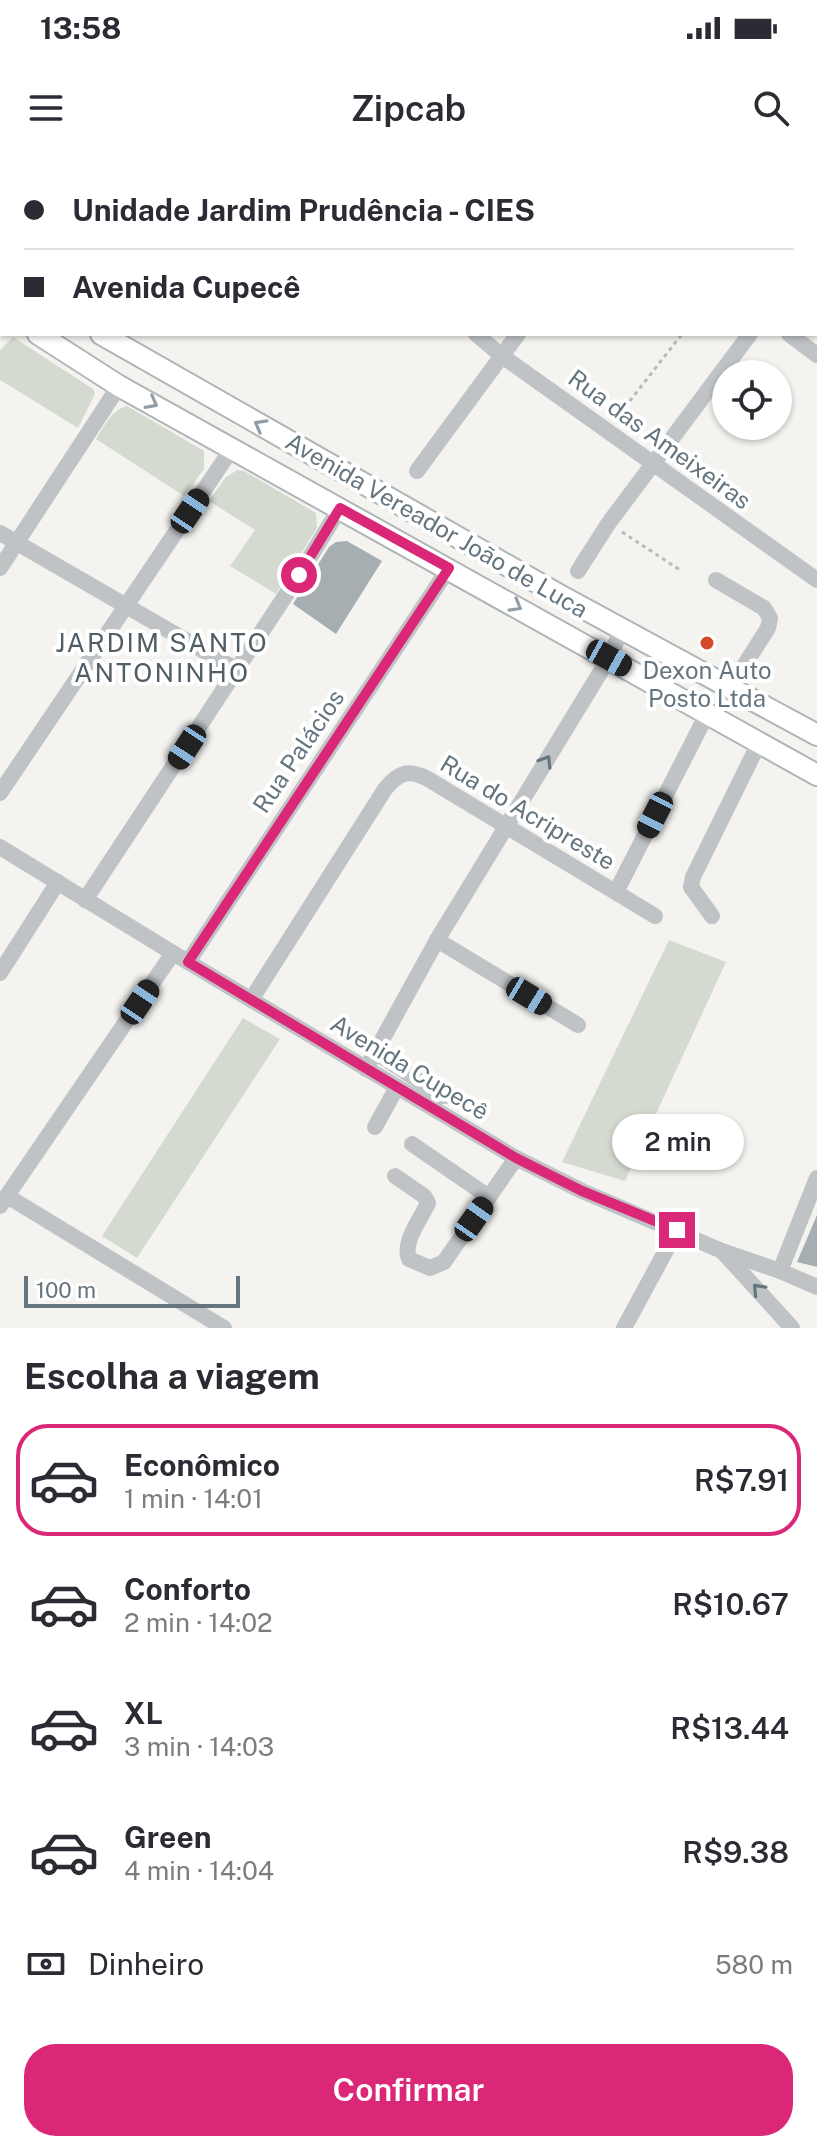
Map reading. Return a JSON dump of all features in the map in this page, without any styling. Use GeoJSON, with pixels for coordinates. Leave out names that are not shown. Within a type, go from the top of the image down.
{"type":"FeatureCollection","features":[{"type":"Feature","properties":{"kind":"main road","name":"Avenida Vereador João de Luca"},"geometry":{"type":"LineString","coordinates":[[41,336],[119,386],[817,775]]}},
{"type":"Feature","properties":{"kind":"main road","name":"Avenida Vereador João de Luca"},"geometry":{"type":"LineString","coordinates":[[107,336],[622,629],[817,735]]}},
{"type":"Feature","properties":{"kind":"street","name":"Rua das Ameixeiras"},"geometry":{"type":"LineString","coordinates":[[478,336],[502,356],[817,580]]}},
{"type":"Feature","properties":{"kind":"street"},"geometry":{"type":"LineString","coordinates":[[417,471],[517,336]]}},
{"type":"Feature","properties":{"kind":"street"},"geometry":{"type":"LineString","coordinates":[[578,571],[608,524],[748,336]]}},
{"type":"Feature","properties":{"kind":"street"},"geometry":{"type":"LineString","coordinates":[[792,336],[817,355]]}},
{"type":"Feature","properties":{"kind":"street"},"geometry":{"type":"LineString","coordinates":[[0,568],[119,386]]}},
{"type":"Feature","properties":{"kind":"street"},"geometry":{"type":"LineString","coordinates":[[0,793],[233,447]]}},
{"type":"Feature","properties":{"kind":"street"},"geometry":{"type":"LineString","coordinates":[[85,900],[340,508]]}},
{"type":"Feature","properties":{"kind":"street"},"geometry":{"type":"LineString","coordinates":[[0,533],[237,670]]}},
{"type":"Feature","properties":{"kind":"street","name":"Rua Palácios"},"geometry":{"type":"LineString","coordinates":[[3,1201],[180,958],[449,568]]}},
{"type":"Feature","properties":{"kind":"street"},"geometry":{"type":"LineString","coordinates":[[716,580],[764,608],[770,618],[768,628],[730,688]]}},
{"type":"Feature","properties":{"kind":"street"},"geometry":{"type":"LineString","coordinates":[[366,1069],[437,940],[609,658],[622,629]]}},
{"type":"Feature","properties":{"kind":"street"},"geometry":{"type":"LineString","coordinates":[[616,892],[707,714]]}},
{"type":"Feature","properties":{"kind":"street"},"geometry":{"type":"LineString","coordinates":[[712,916],[691,887],[693,877],[759,743]]}},
{"type":"Feature","properties":{"kind":"street","name":"Rua do Acripreste"},"geometry":{"type":"LineString","coordinates":[[251,1000],[385,789],[397,777],[416,773],[655,916]]}},
{"type":"Feature","properties":{"kind":"street","name":"Avenida Cupecê"},"geometry":{"type":"LineString","coordinates":[[0,847],[516,1158],[582,1191],[722,1251],[817,1287]]}},
{"type":"Feature","properties":{"kind":"street"},"geometry":{"type":"LineString","coordinates":[[0,973],[58,882]]}},
{"type":"Feature","properties":{"kind":"street"},"geometry":{"type":"LineString","coordinates":[[437,940],[578,1025]]}},
{"type":"Feature","properties":{"kind":"street"},"geometry":{"type":"LineString","coordinates":[[375,1052],[442,1096],[453,1095]]}},
{"type":"Feature","properties":{"kind":"street"},"geometry":{"type":"LineString","coordinates":[[375,1127],[397,1087]]}},
{"type":"Feature","properties":{"kind":"street"},"geometry":{"type":"LineString","coordinates":[[412,1144],[489,1197]]}},
{"type":"Feature","properties":{"kind":"street"},"geometry":{"type":"LineString","coordinates":[[395,1176],[424,1196],[428,1203],[408,1244],[406,1252],[409,1259],[430,1268],[438,1267],[516,1158]]}},
{"type":"Feature","properties":{"kind":"street"},"geometry":{"type":"LineString","coordinates":[[780,1271],[817,1178]]}},
{"type":"Feature","properties":{"kind":"street"},"geometry":{"type":"LineString","coordinates":[[3,1201],[224,1328]]}},
{"type":"Feature","properties":{"kind":"street"},"geometry":{"type":"LineString","coordinates":[[624,1328],[677,1230]]}},
{"type":"Feature","properties":{"kind":"street"},"geometry":{"type":"LineString","coordinates":[[722,1251],[792,1328]]}},
{"type":"Feature","properties":{"kind":"path"},"geometry":{"type":"LineString","coordinates":[[607,430],[680,336]]}},
{"type":"Feature","properties":{"kind":"path"},"geometry":{"type":"LineString","coordinates":[[608,524],[680,570]]}},
{"type":"Feature","properties":{"kind":"shaded area"},"geometry":{"type":"Polygon","coordinates":[[[13,337],[93,389],[95,394],[78,428],[0,380],[0,350],[13,337]]]}},
{"type":"Feature","properties":{"kind":"shaded area"},"geometry":{"type":"Polygon","coordinates":[[[127,406],[204,451],[204,469],[184,496],[96,439],[113,415],[127,406]]]}},
{"type":"Feature","properties":{"kind":"shaded area"},"geometry":{"type":"Polygon","coordinates":[[[237,470],[244,471],[316,513],[317,528],[276,594],[230,566],[255,530],[209,501],[225,478],[237,470]]]}},
{"type":"Feature","properties":{"kind":"shaded area"},"geometry":{"type":"Polygon","coordinates":[[[669,940],[726,962],[625,1181],[562,1162],[669,940]]]}},
{"type":"Feature","properties":{"kind":"shaded area"},"geometry":{"type":"Polygon","coordinates":[[[243,1018],[280,1039],[137,1258],[102,1236],[243,1018]]]}},
{"type":"Feature","properties":{"kind":"building"},"geometry":{"type":"Polygon","coordinates":[[[347,541],[382,561],[336,634],[293,604],[329,547],[336,542],[347,541]]]}},
{"type":"Feature","properties":{"kind":"building"},"geometry":{"type":"Polygon","coordinates":[[[817,1215],[817,1267],[797,1262],[817,1215]]]}},
{"type":"Feature","properties":{"kind":"place","name":"Dexon Auto Posto Ltda"},"geometry":{"type":"Point","coordinates":[707,643]}},
{"type":"Feature","properties":{"kind":"district","name":"JARDIM SANTO ANTONINHO"},"geometry":{"type":"Point","coordinates":[162,657]}},
{"type":"Feature","properties":{"kind":"route"},"geometry":{"type":"LineString","coordinates":[[299,575],[340,508],[449,568],[188,962],[516,1158],[582,1191],[677,1230]]}}]}
